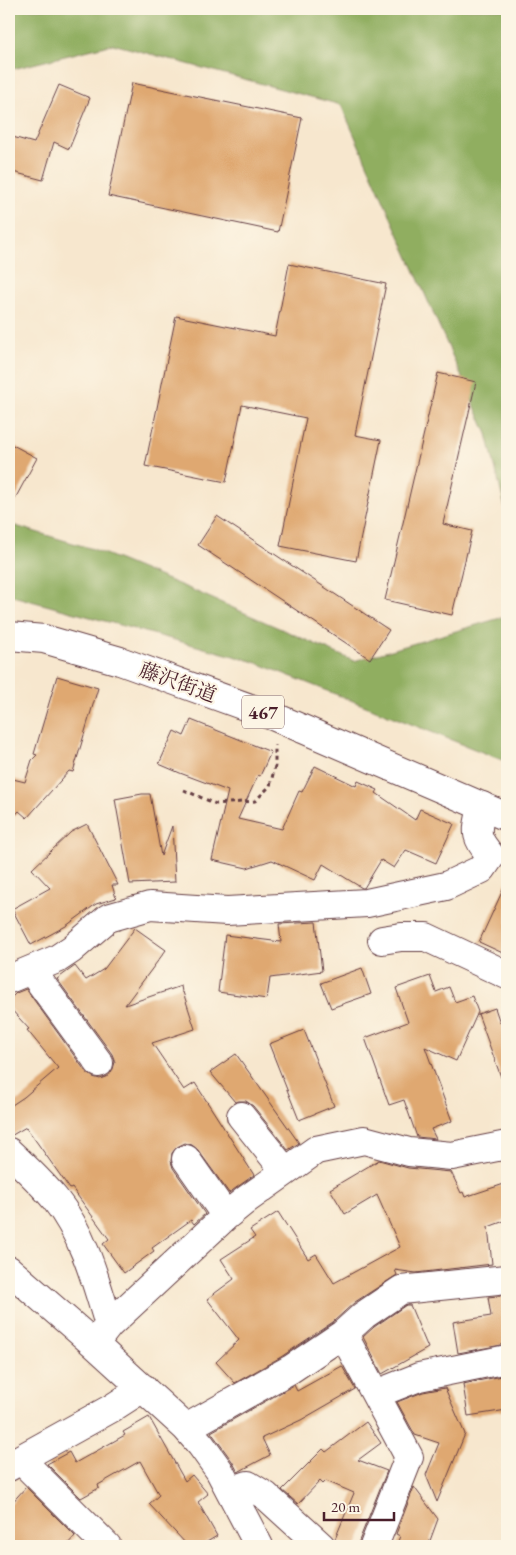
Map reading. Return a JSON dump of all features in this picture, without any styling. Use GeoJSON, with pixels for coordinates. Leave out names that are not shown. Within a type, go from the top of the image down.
{"type":"FeatureCollection","features":[{"type":"Feature","properties":{"kind":"main road","name":"藤沢街道"},"geometry":{"type":"LineString","coordinates":[[9,636],[44,639],[120,661],[275,717],[507,817]]}},
{"type":"Feature","properties":{"kind":"main road"},"geometry":{"type":"LineString","coordinates":[[99,1063],[20,974],[57,959],[72,949],[108,918],[150,906],[227,911],[367,904],[446,886],[482,868],[491,856],[482,845],[477,832],[482,806]]}},
{"type":"Feature","properties":{"kind":"main road"},"geometry":{"type":"LineString","coordinates":[[382,940],[401,937],[426,937],[507,975]]}},
{"type":"Feature","properties":{"kind":"main road"},"geometry":{"type":"LineString","coordinates":[[241,1116],[285,1171]]}},
{"type":"Feature","properties":{"kind":"main road"},"geometry":{"type":"LineString","coordinates":[[102,1335],[226,1216],[316,1150],[364,1140],[409,1152],[452,1156],[507,1144]]}},
{"type":"Feature","properties":{"kind":"main road"},"geometry":{"type":"LineString","coordinates":[[9,1152],[55,1199],[80,1239],[88,1259],[102,1335]]}},
{"type":"Feature","properties":{"kind":"main road"},"geometry":{"type":"LineString","coordinates":[[186,1159],[226,1216]]}},
{"type":"Feature","properties":{"kind":"main road"},"geometry":{"type":"LineString","coordinates":[[9,1270],[102,1335],[143,1388],[186,1428],[201,1445],[219,1470],[259,1546]]}},
{"type":"Feature","properties":{"kind":"main road"},"geometry":{"type":"LineString","coordinates":[[186,1428],[292,1369],[343,1334],[364,1315],[401,1290],[507,1279]]}},
{"type":"Feature","properties":{"kind":"main road"},"geometry":{"type":"LineString","coordinates":[[343,1334],[410,1456],[374,1546]]}},
{"type":"Feature","properties":{"kind":"main road"},"geometry":{"type":"LineString","coordinates":[[376,1394],[419,1377],[507,1359]]}},
{"type":"Feature","properties":{"kind":"main road"},"geometry":{"type":"LineString","coordinates":[[107,1546],[14,1463],[112,1408],[143,1388]]}},
{"type":"Feature","properties":{"kind":"main road"},"geometry":{"type":"LineString","coordinates":[[231,1491],[248,1486],[266,1496],[322,1546]]}},
{"type":"Feature","properties":{"kind":"path"},"geometry":{"type":"LineString","coordinates":[[184,790],[216,804],[255,801],[270,786],[272,780],[275,766],[275,717]]}},
{"type":"Feature","properties":{"kind":"green space"},"geometry":{"type":"Polygon","coordinates":[[[9,9],[507,9],[507,516],[487,434],[341,105],[113,44],[9,70],[9,9]]]}},
{"type":"Feature","properties":{"kind":"green space"},"geometry":{"type":"Polygon","coordinates":[[[9,524],[93,549],[354,661],[507,616],[507,762],[252,661],[9,595],[9,524]]]}},
{"type":"Feature","properties":{"kind":"building"},"geometry":{"type":"Polygon","coordinates":[[[132,83],[302,118],[278,232],[108,196],[132,83]]]}},
{"type":"Feature","properties":{"kind":"building"},"geometry":{"type":"Polygon","coordinates":[[[59,85],[90,98],[69,149],[54,142],[43,180],[9,171],[9,136],[34,143],[59,85]]]}},
{"type":"Feature","properties":{"kind":"building"},"geometry":{"type":"Polygon","coordinates":[[[289,264],[386,284],[355,435],[381,440],[356,561],[280,546],[306,418],[242,405],[226,482],[145,466],[176,316],[275,336],[289,264]]]}},
{"type":"Feature","properties":{"kind":"building"},"geometry":{"type":"Polygon","coordinates":[[[438,373],[476,382],[443,524],[472,531],[452,615],[385,600],[438,373]]]}},
{"type":"Feature","properties":{"kind":"building"},"geometry":{"type":"Polygon","coordinates":[[[9,443],[37,458],[9,510],[9,443]]]}},
{"type":"Feature","properties":{"kind":"building"},"geometry":{"type":"Polygon","coordinates":[[[217,516],[389,630],[370,659],[198,545],[217,516]]]}},
{"type":"Feature","properties":{"kind":"building"},"geometry":{"type":"Polygon","coordinates":[[[57,676],[98,688],[73,772],[69,771],[27,818],[19,811],[9,822],[9,778],[25,782],[32,760],[37,755],[34,754],[57,676]]]}},
{"type":"Feature","properties":{"kind":"building"},"geometry":{"type":"Polygon","coordinates":[[[191,720],[271,752],[238,819],[282,829],[299,791],[302,792],[315,766],[356,786],[358,781],[378,790],[376,793],[415,820],[420,809],[454,824],[436,863],[406,850],[394,868],[381,860],[364,888],[362,888],[323,864],[315,880],[272,860],[247,868],[212,860],[228,791],[159,764],[174,731],[184,736],[191,720]]]}},
{"type":"Feature","properties":{"kind":"building"},"geometry":{"type":"Polygon","coordinates":[[[150,794],[161,856],[172,826],[175,882],[130,884],[115,799],[150,794]]]}},
{"type":"Feature","properties":{"kind":"building"},"geometry":{"type":"Polygon","coordinates":[[[87,824],[118,885],[112,885],[116,898],[96,904],[66,926],[31,945],[12,909],[50,888],[32,869],[71,832],[87,824]]]}},
{"type":"Feature","properties":{"kind":"building"},"geometry":{"type":"Polygon","coordinates":[[[507,881],[507,955],[479,942],[507,881]]]}},
{"type":"Feature","properties":{"kind":"building"},"geometry":{"type":"Polygon","coordinates":[[[316,922],[322,971],[270,978],[267,999],[218,992],[225,935],[281,942],[279,924],[316,922]]]}},
{"type":"Feature","properties":{"kind":"building"},"geometry":{"type":"Polygon","coordinates":[[[135,928],[166,950],[125,1005],[181,986],[195,1029],[152,1043],[184,1090],[195,1083],[254,1175],[229,1193],[198,1150],[192,1145],[185,1143],[177,1147],[172,1153],[171,1161],[173,1168],[205,1214],[194,1224],[191,1220],[152,1248],[154,1251],[124,1273],[103,1244],[109,1239],[72,1188],[70,1189],[26,1127],[9,1137],[9,1107],[24,1097],[58,1068],[27,1030],[29,1029],[9,1007],[9,1000],[16,993],[26,989],[86,1072],[100,1079],[108,1076],[115,1062],[112,1054],[57,979],[75,966],[86,980],[104,969],[135,928]]]}},
{"type":"Feature","properties":{"kind":"building"},"geometry":{"type":"Polygon","coordinates":[[[362,968],[371,994],[331,1008],[321,983],[362,968]]]}},
{"type":"Feature","properties":{"kind":"building"},"geometry":{"type":"Polygon","coordinates":[[[430,976],[436,992],[449,987],[455,1002],[472,996],[478,1012],[456,1061],[425,1047],[452,1121],[431,1129],[436,1139],[417,1137],[404,1100],[389,1105],[365,1038],[408,1022],[396,988],[430,976]]]}},
{"type":"Feature","properties":{"kind":"building"},"geometry":{"type":"Polygon","coordinates":[[[495,1008],[500,1023],[507,1020],[507,1088],[505,1088],[478,1014],[495,1008]]]}},
{"type":"Feature","properties":{"kind":"building"},"geometry":{"type":"Polygon","coordinates":[[[304,1030],[334,1106],[299,1120],[269,1044],[304,1030]]]}},
{"type":"Feature","properties":{"kind":"building"},"geometry":{"type":"Polygon","coordinates":[[[236,1054],[299,1143],[288,1150],[253,1106],[246,1101],[235,1102],[210,1072],[236,1054]]]}},
{"type":"Feature","properties":{"kind":"building"},"geometry":{"type":"Polygon","coordinates":[[[379,1160],[408,1168],[451,1172],[461,1193],[463,1192],[465,1197],[507,1183],[507,1220],[488,1227],[492,1264],[416,1273],[395,1270],[397,1275],[355,1302],[333,1322],[281,1357],[235,1383],[216,1362],[239,1340],[207,1299],[234,1279],[221,1259],[255,1237],[250,1230],[278,1212],[308,1259],[316,1254],[334,1283],[400,1247],[377,1195],[345,1214],[330,1189],[379,1160]]]}},
{"type":"Feature","properties":{"kind":"building"},"geometry":{"type":"Polygon","coordinates":[[[507,1295],[507,1344],[458,1353],[453,1322],[491,1316],[488,1297],[507,1295]]]}},
{"type":"Feature","properties":{"kind":"building"},"geometry":{"type":"Polygon","coordinates":[[[406,1305],[410,1305],[428,1348],[382,1374],[363,1337],[406,1305]]]}},
{"type":"Feature","properties":{"kind":"building"},"geometry":{"type":"Polygon","coordinates":[[[342,1366],[355,1389],[301,1420],[262,1438],[270,1455],[238,1472],[211,1432],[294,1385],[297,1391],[342,1366]]]}},
{"type":"Feature","properties":{"kind":"building"},"geometry":{"type":"Polygon","coordinates":[[[507,1375],[507,1410],[468,1416],[463,1384],[507,1375]]]}},
{"type":"Feature","properties":{"kind":"building"},"geometry":{"type":"Polygon","coordinates":[[[445,1388],[465,1434],[437,1502],[426,1475],[439,1443],[415,1435],[397,1402],[423,1392],[445,1388]]]}},
{"type":"Feature","properties":{"kind":"building"},"geometry":{"type":"Polygon","coordinates":[[[149,1417],[185,1481],[192,1475],[208,1494],[198,1502],[217,1536],[200,1546],[188,1546],[149,1504],[159,1495],[140,1461],[98,1485],[99,1488],[81,1498],[47,1464],[69,1452],[75,1463],[125,1435],[123,1432],[149,1417]]]}},
{"type":"Feature","properties":{"kind":"building"},"geometry":{"type":"Polygon","coordinates":[[[366,1422],[381,1443],[358,1460],[387,1471],[357,1546],[347,1546],[336,1542],[335,1539],[354,1493],[326,1481],[323,1484],[320,1481],[298,1504],[282,1490],[323,1449],[326,1452],[366,1422]]]}},
{"type":"Feature","properties":{"kind":"building"},"geometry":{"type":"Polygon","coordinates":[[[26,1487],[75,1536],[66,1546],[9,1546],[9,1506],[26,1487]]]}},
{"type":"Feature","properties":{"kind":"building"},"geometry":{"type":"Polygon","coordinates":[[[414,1487],[438,1519],[428,1546],[396,1546],[400,1536],[396,1534],[414,1487]]]}}]}
